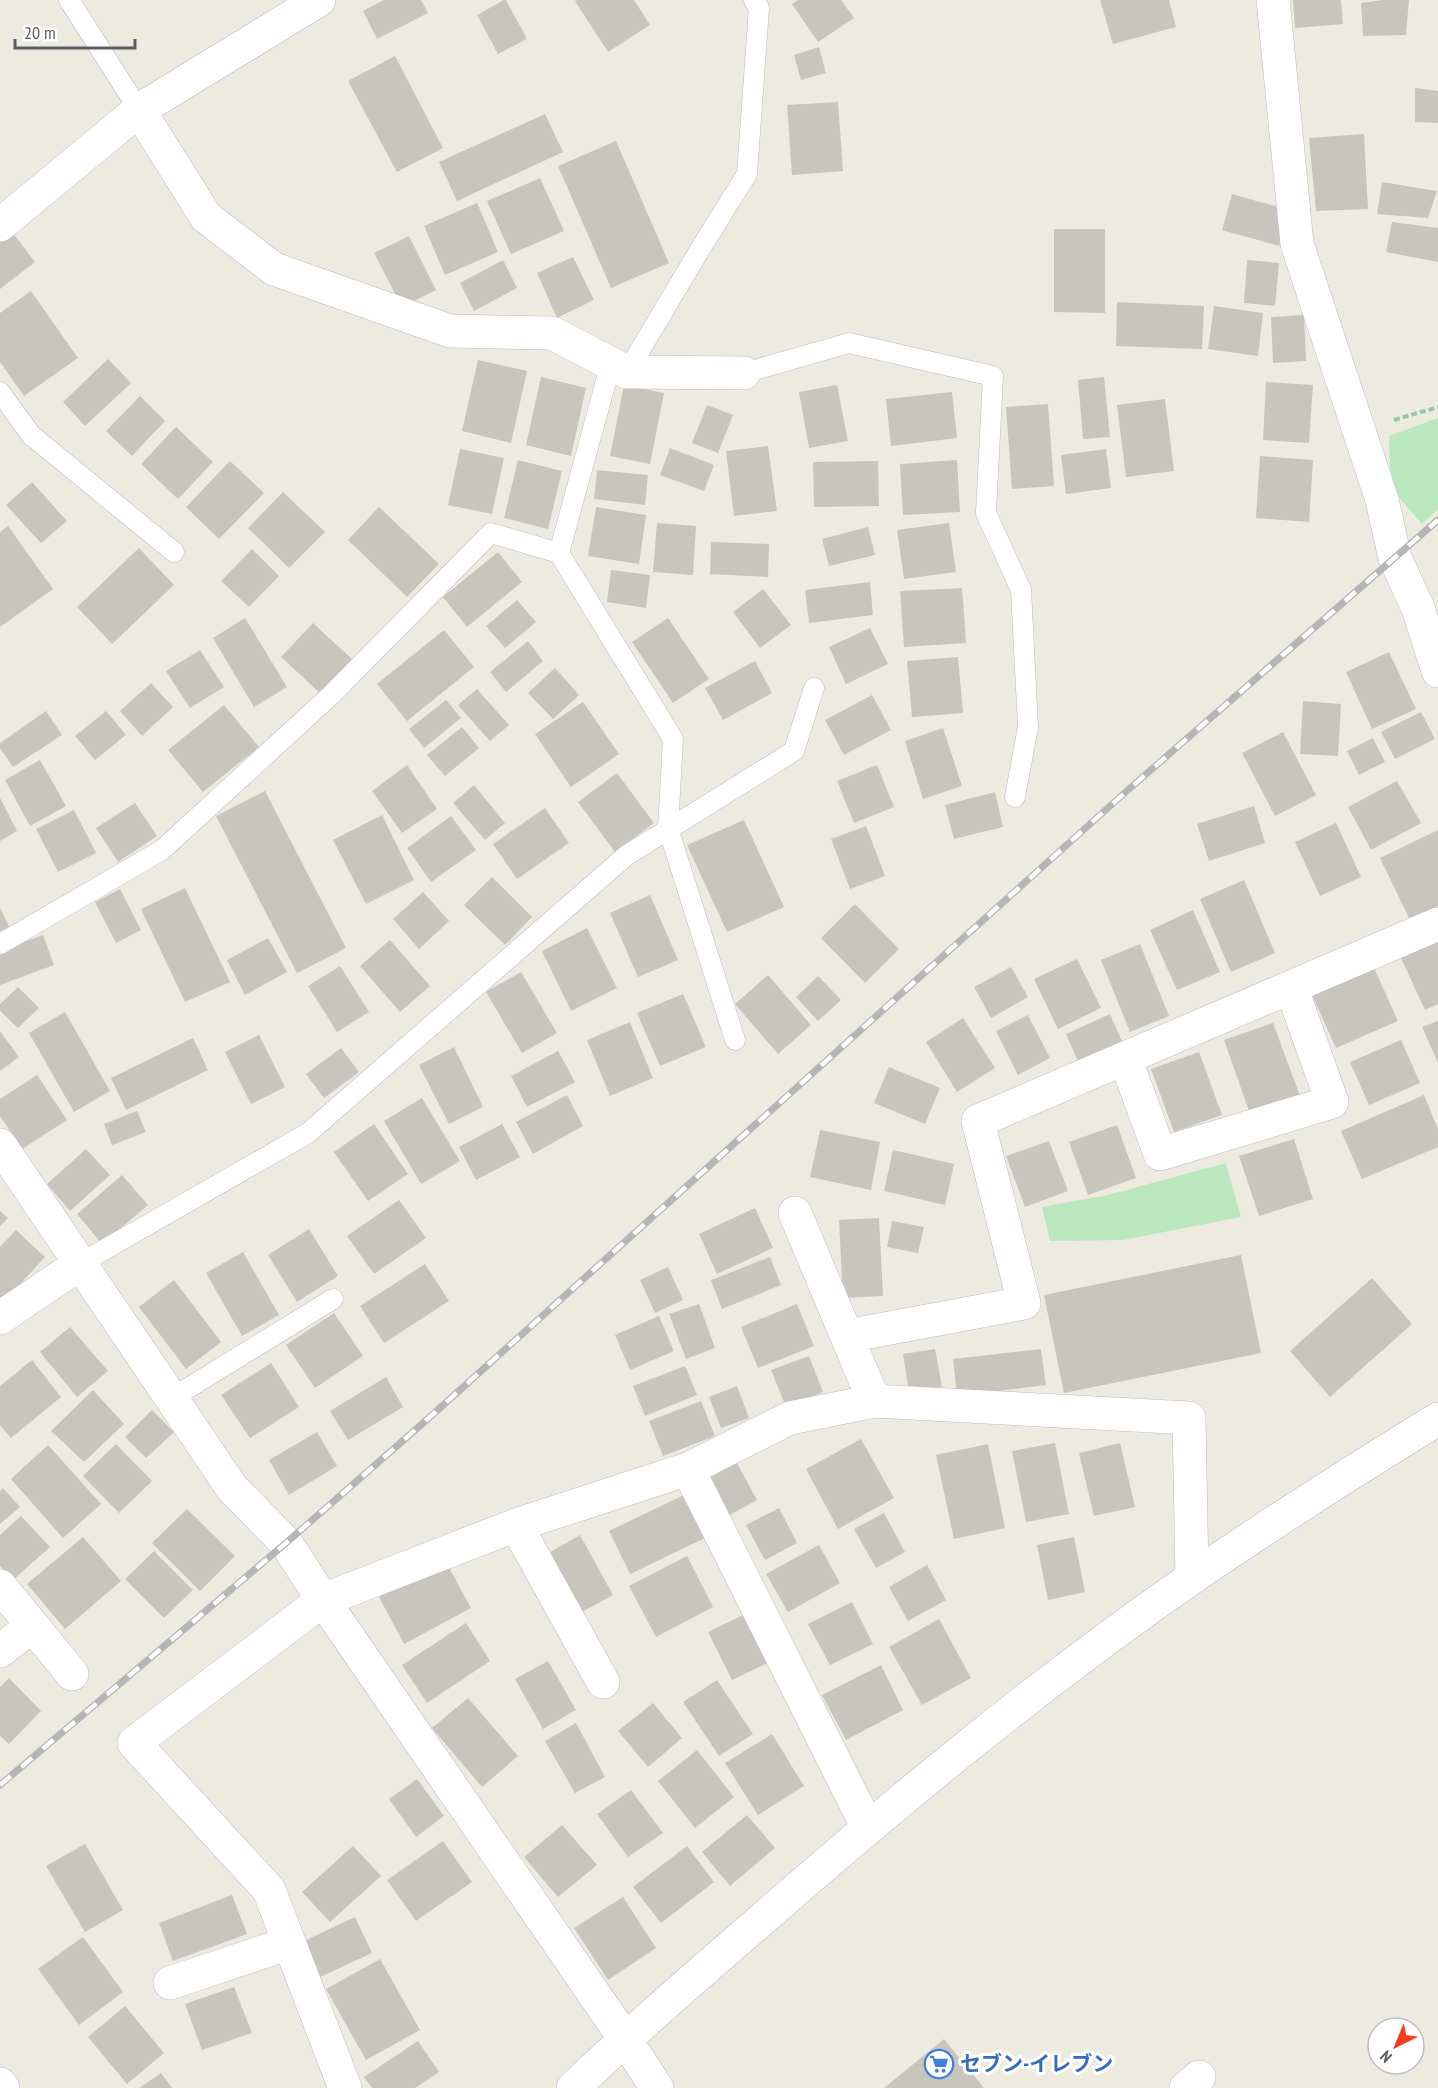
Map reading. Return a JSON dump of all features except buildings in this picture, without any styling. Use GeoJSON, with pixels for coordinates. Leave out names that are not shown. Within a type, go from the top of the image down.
{"type":"FeatureCollection","features":[{"type":"Feature","properties":{"kind":"street"},"geometry":{"type":"LineString","coordinates":[[0,225],[139,110],[320,0]]}},
{"type":"Feature","properties":{"kind":"street"},"geometry":{"type":"LineString","coordinates":[[1273,0],[1297,244],[1382,500],[1395,558],[1418,608],[1438,671]]}},
{"type":"Feature","properties":{"kind":"street"},"geometry":{"type":"LineString","coordinates":[[139,110],[206,217],[273,269],[450,331],[552,333],[619,368],[744,373]]}},
{"type":"Feature","properties":{"kind":"street"},"geometry":{"type":"LineString","coordinates":[[847,1336],[1024,1303],[978,1121],[1438,924]]}},
{"type":"Feature","properties":{"kind":"street"},"geometry":{"type":"LineString","coordinates":[[1125,1058],[1160,1154],[1332,1102],[1291,987]]}},
{"type":"Feature","properties":{"kind":"street"},"geometry":{"type":"LineString","coordinates":[[0,1145],[232,1488],[286,1543],[657,2088]]}},
{"type":"Feature","properties":{"kind":"street"},"geometry":{"type":"LineString","coordinates":[[795,1213],[874,1401]]}},
{"type":"Feature","properties":{"kind":"street"},"geometry":{"type":"LineString","coordinates":[[0,1318],[81,1263]]}},
{"type":"Feature","properties":{"kind":"street"},"geometry":{"type":"LineString","coordinates":[[345,2088],[269,1890],[134,1743],[323,1600],[516,1525],[687,1469],[790,1418],[874,1401],[1189,1418],[1192,1577]]}},
{"type":"Feature","properties":{"kind":"street"},"geometry":{"type":"LineString","coordinates":[[573,2088],[625,2038],[867,1826],[1070,1666],[1192,1577],[1328,1487],[1438,1419]]}},
{"type":"Feature","properties":{"kind":"street"},"geometry":{"type":"LineString","coordinates":[[687,1469],[867,1826]]}},
{"type":"Feature","properties":{"kind":"street"},"geometry":{"type":"LineString","coordinates":[[516,1525],[603,1682]]}},
{"type":"Feature","properties":{"kind":"street"},"geometry":{"type":"LineString","coordinates":[[0,1586],[72,1674]]}},
{"type":"Feature","properties":{"kind":"street"},"geometry":{"type":"LineString","coordinates":[[0,1652],[32,1626]]}},
{"type":"Feature","properties":{"kind":"street"},"geometry":{"type":"LineString","coordinates":[[170,1983],[289,1943]]}},
{"type":"Feature","properties":{"kind":"street"},"geometry":{"type":"LineString","coordinates":[[0,2084],[3,2088]]}},
{"type":"Feature","properties":{"kind":"lane"},"geometry":{"type":"LineString","coordinates":[[69,0],[139,110]]}},
{"type":"Feature","properties":{"kind":"lane"},"geometry":{"type":"LineString","coordinates":[[559,553],[619,368],[702,246],[747,174],[759,8],[754,0]]}},
{"type":"Feature","properties":{"kind":"lane"},"geometry":{"type":"LineString","coordinates":[[744,373],[849,343],[993,375],[986,513],[1021,590],[1028,727],[1015,797]]}},
{"type":"Feature","properties":{"kind":"lane"},"geometry":{"type":"LineString","coordinates":[[0,392],[30,435],[174,552]]}},
{"type":"Feature","properties":{"kind":"lane"},"geometry":{"type":"LineString","coordinates":[[0,945],[162,850],[332,695],[491,533],[559,553],[673,740],[668,828],[735,1040]]}},
{"type":"Feature","properties":{"kind":"lane"},"geometry":{"type":"LineString","coordinates":[[81,1263],[308,1133],[627,855],[794,751],[814,688]]}},
{"type":"Feature","properties":{"kind":"lane"},"geometry":{"type":"LineString","coordinates":[[172,1398],[333,1299]]}},
{"type":"Feature","properties":{"kind":"path"},"geometry":{"type":"LineString","coordinates":[[1358,430],[1438,407]]}},
{"type":"Feature","properties":{"kind":"green space"},"geometry":{"type":"Polygon","coordinates":[[[1438,418],[1438,509],[1422,524],[1397,495],[1390,468],[1389,436],[1438,418]]]}},
{"type":"Feature","properties":{"kind":"green space"},"geometry":{"type":"Polygon","coordinates":[[[1226,1163],[1241,1217],[1123,1240],[1050,1241],[1042,1207],[1108,1195],[1226,1163]]]}},
{"type":"Feature","properties":{"kind":"railway"},"geometry":{"type":"LineString","coordinates":[[0,1785],[286,1543],[422,1424],[1129,789],[1438,520]]}},
{"type":"Feature","properties":{"kind":"place","name":"セブン-イレブン"},"geometry":{"type":"Point","coordinates":[939,2064]}}]}
